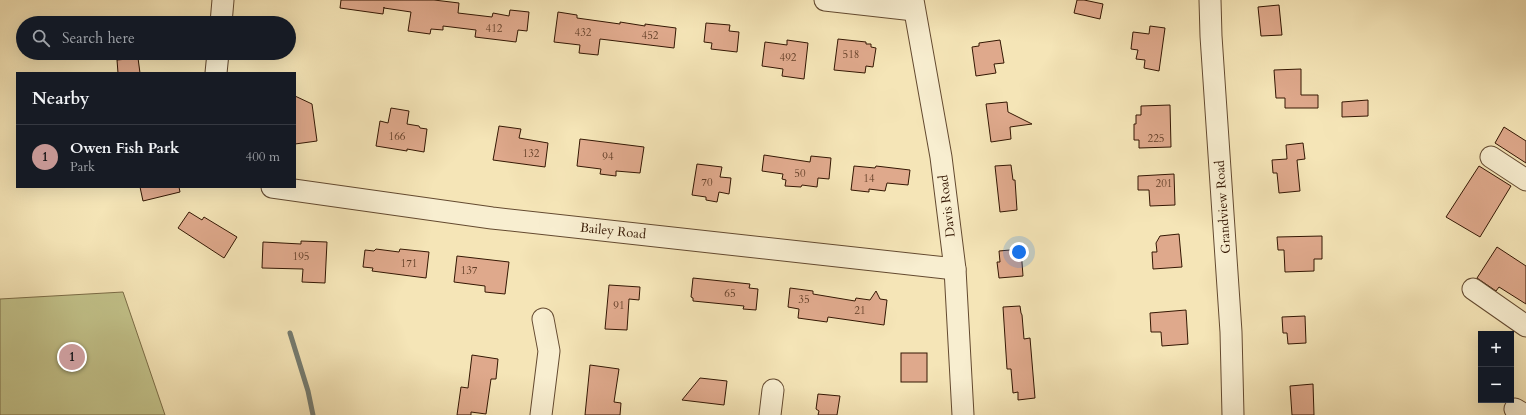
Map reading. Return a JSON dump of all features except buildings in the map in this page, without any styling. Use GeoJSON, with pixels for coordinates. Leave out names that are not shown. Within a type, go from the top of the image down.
{"type":"FeatureCollection","features":[{"type":"Feature","properties":{"kind":"street"},"geometry":{"type":"LineString","coordinates":[[222,16],[223,0]]}},
{"type":"Feature","properties":{"kind":"street"},"geometry":{"type":"LineString","coordinates":[[825,0],[914,5]]}},
{"type":"Feature","properties":{"kind":"street","name":"Grandview Road"},"geometry":{"type":"LineString","coordinates":[[1210,0],[1211,36],[1231,332],[1233,415]]}},
{"type":"Feature","properties":{"kind":"street","name":"Davis Road"},"geometry":{"type":"LineString","coordinates":[[914,5],[941,157],[954,269],[963,415]]}},
{"type":"Feature","properties":{"kind":"street"},"geometry":{"type":"LineString","coordinates":[[216,72],[217,60]]}},
{"type":"Feature","properties":{"kind":"street"},"geometry":{"type":"LineString","coordinates":[[1491,157],[1526,180]]}},
{"type":"Feature","properties":{"kind":"street","name":"Bailey Road"},"geometry":{"type":"LineString","coordinates":[[279,188],[492,218],[954,269]]}},
{"type":"Feature","properties":{"kind":"street"},"geometry":{"type":"LineString","coordinates":[[1473,289],[1526,326]]}},
{"type":"Feature","properties":{"kind":"street"},"geometry":{"type":"LineString","coordinates":[[541,415],[549,351],[543,319]]}},
{"type":"Feature","properties":{"kind":"street"},"geometry":{"type":"LineString","coordinates":[[770,415],[773,390]]}},
{"type":"Feature","properties":{"kind":"green space"},"geometry":{"type":"Polygon","coordinates":[[[123,292],[165,415],[0,415],[0,299],[123,292]]]}},
{"type":"Feature","properties":{"kind":"waterway"},"geometry":{"type":"LineString","coordinates":[[290,333],[308,391],[313,415]]}},
{"type":"Feature","properties":{"kind":"place","name":"Owen Fish Park"},"geometry":{"type":"Point","coordinates":[72,357]}}]}
